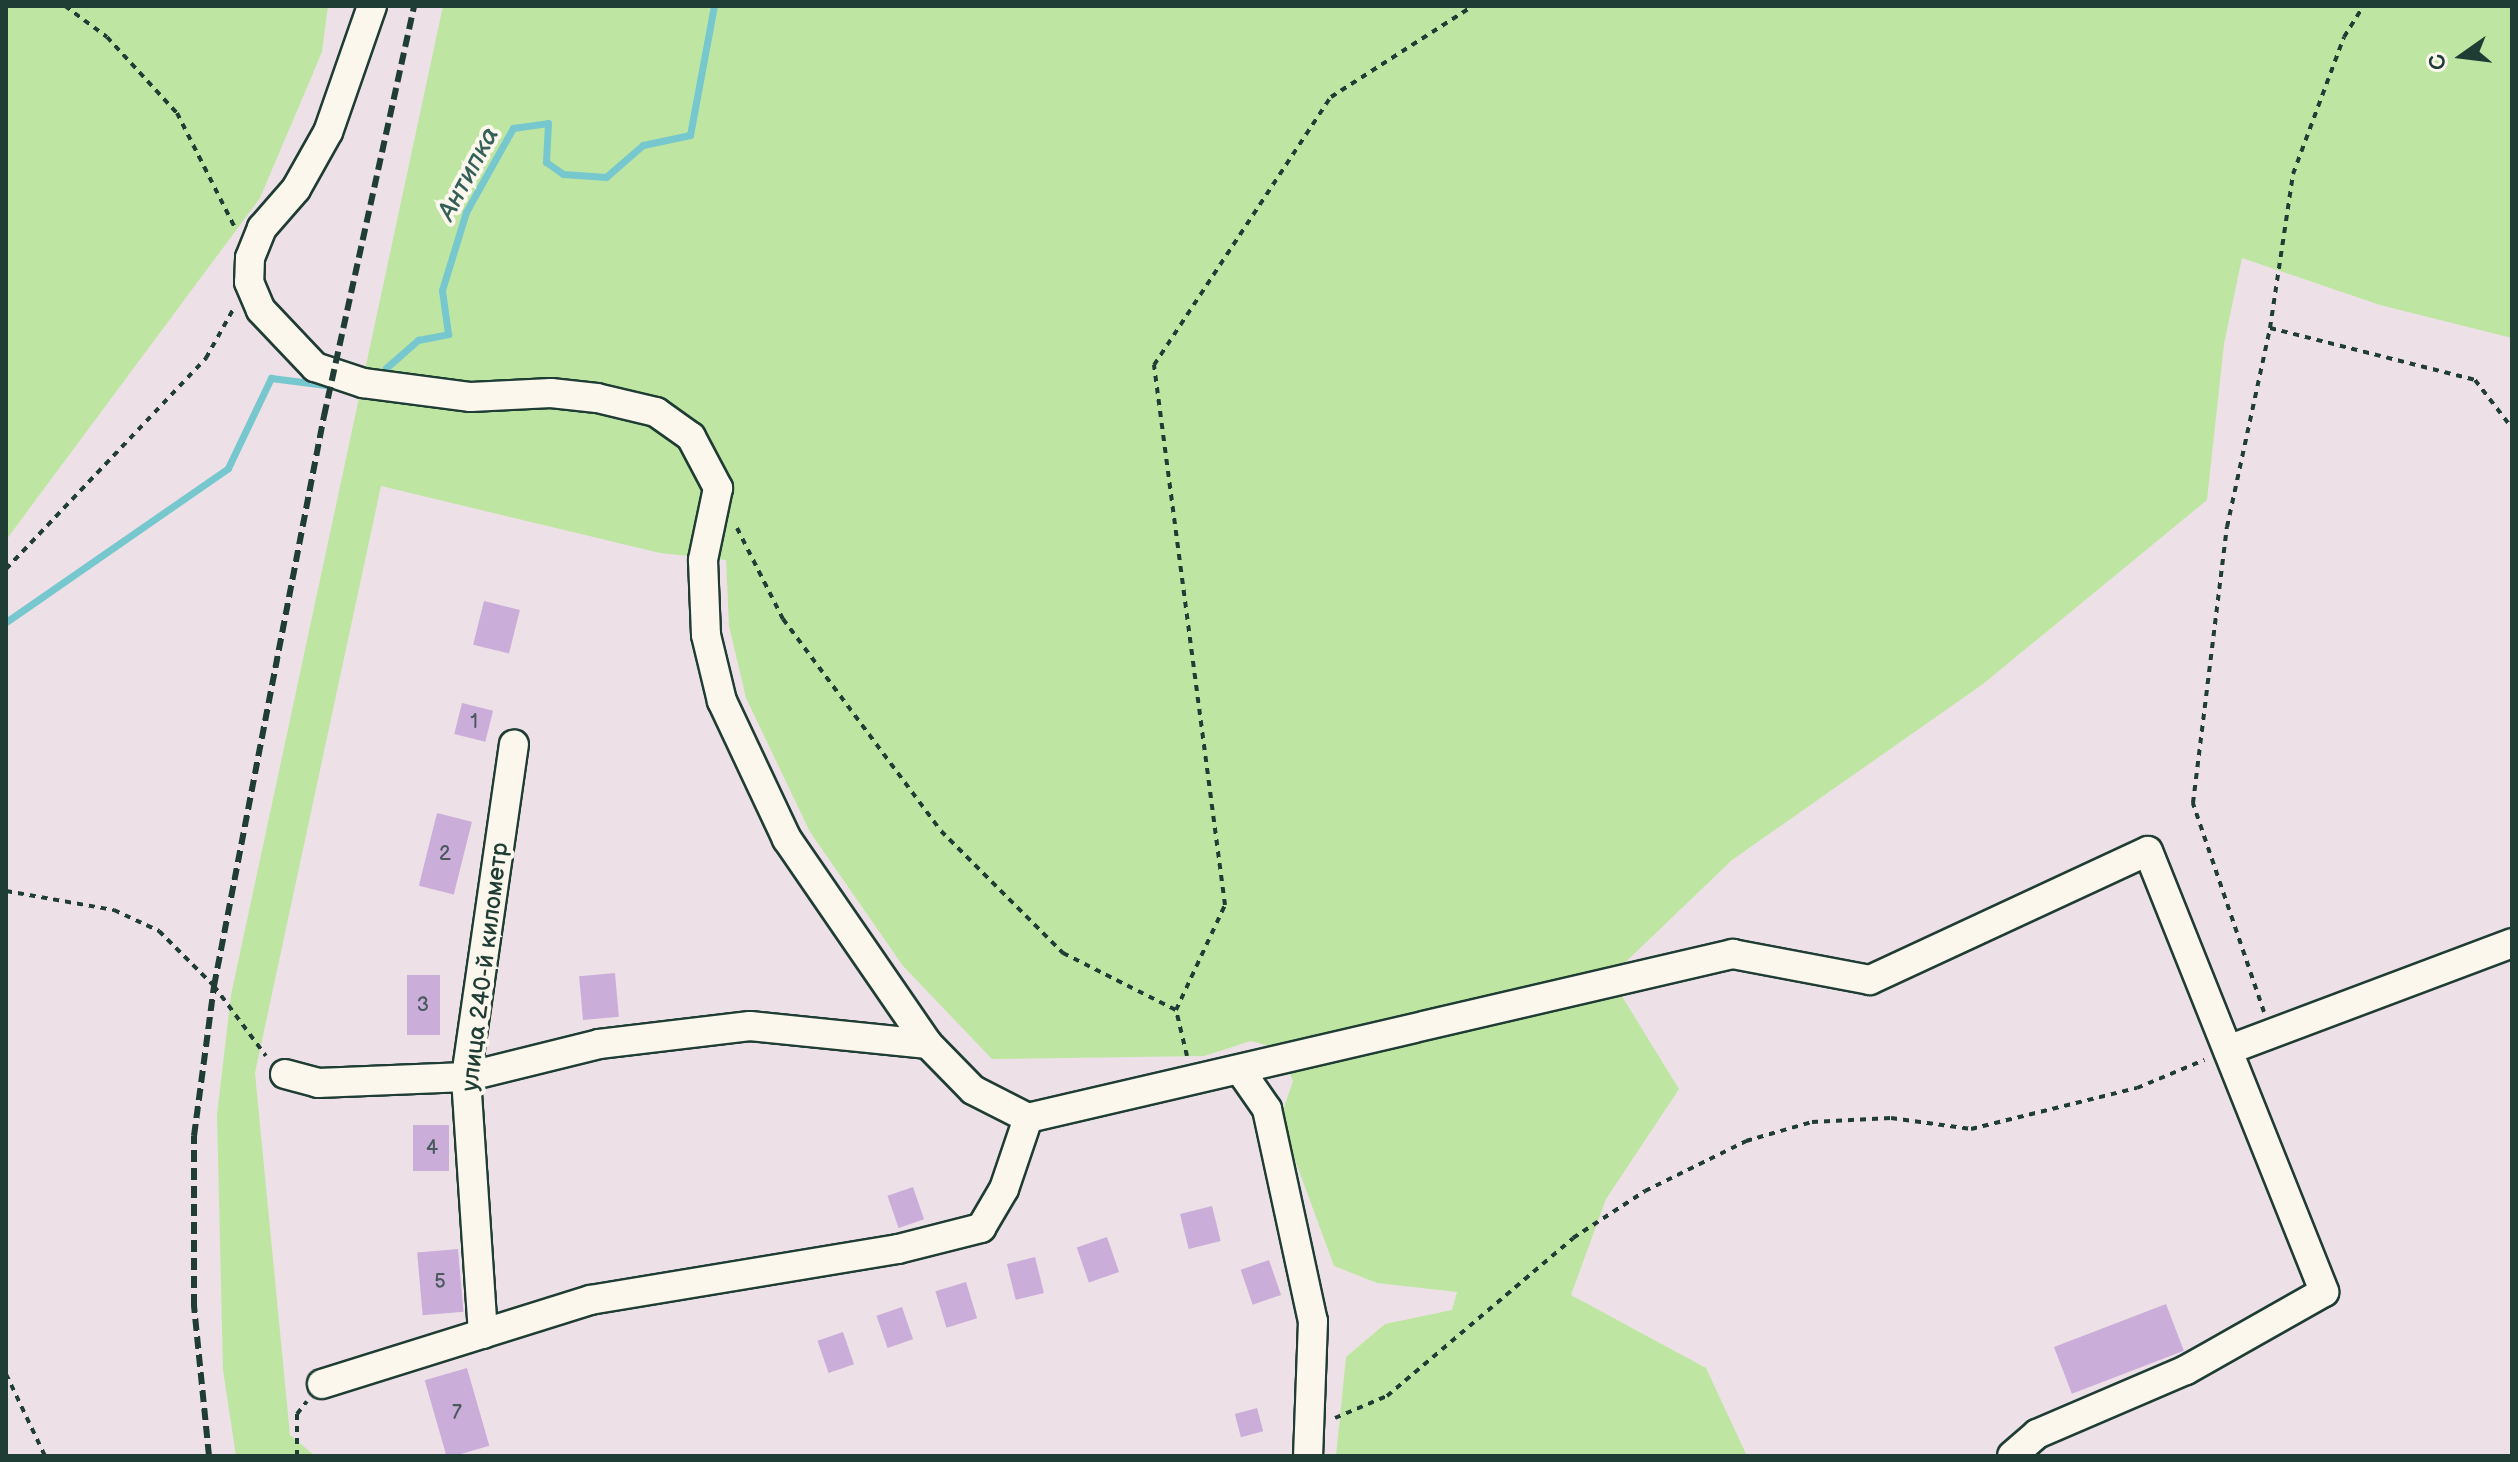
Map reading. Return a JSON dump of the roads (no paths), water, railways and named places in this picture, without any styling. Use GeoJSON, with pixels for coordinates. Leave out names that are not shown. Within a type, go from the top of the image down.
{"type":"FeatureCollection","features":[{"type":"Feature","properties":{"kind":"street"},"geometry":{"type":"LineString","coordinates":[[372,6],[328,132],[296,189],[262,228],[249,270],[261,310],[315,367],[409,390],[471,397],[551,393],[656,412],[691,437],[718,488],[703,560],[706,635],[722,701],[787,839],[928,1044],[973,1090],[1028,1118],[1242,1073],[1733,954],[1870,980],[2148,851],[2324,1292],[2186,1370],[2037,1434],[2012,1456]]}},
{"type":"Feature","properties":{"kind":"street","name":"улица 240-й километр"},"geometry":{"type":"LineString","coordinates":[[483,1334],[466,1077],[514,744]]}},
{"type":"Feature","properties":{"kind":"street"},"geometry":{"type":"LineString","coordinates":[[2228,1050],[2512,943]]}},
{"type":"Feature","properties":{"kind":"street"},"geometry":{"type":"LineString","coordinates":[[285,1074],[318,1083],[466,1077],[599,1044],[750,1026],[928,1044]]}},
{"type":"Feature","properties":{"kind":"street"},"geometry":{"type":"LineString","coordinates":[[1242,1073],[1267,1109],[1294,1215],[1313,1321],[1308,1449]]}},
{"type":"Feature","properties":{"kind":"street"},"geometry":{"type":"LineString","coordinates":[[322,1384],[590,1300],[898,1249],[981,1228],[1004,1189],[1028,1118]]}},
{"type":"Feature","properties":{"kind":"waterway","name":"Антипка"},"geometry":{"type":"LineString","coordinates":[[386,368],[418,340],[448,334],[442,290],[466,212],[513,128],[548,123],[546,162],[563,174],[606,177],[643,145],[690,135],[714,6]]}},
{"type":"Feature","properties":{"kind":"waterway","name":"Антипка"},"geometry":{"type":"LineString","coordinates":[[6,622],[228,468],[271,378],[326,385]]}},
{"type":"Feature","properties":{"kind":"railway"},"geometry":{"type":"LineString","coordinates":[[209,1456],[194,1306],[194,1136],[214,986],[324,416],[414,6]]}}]}
